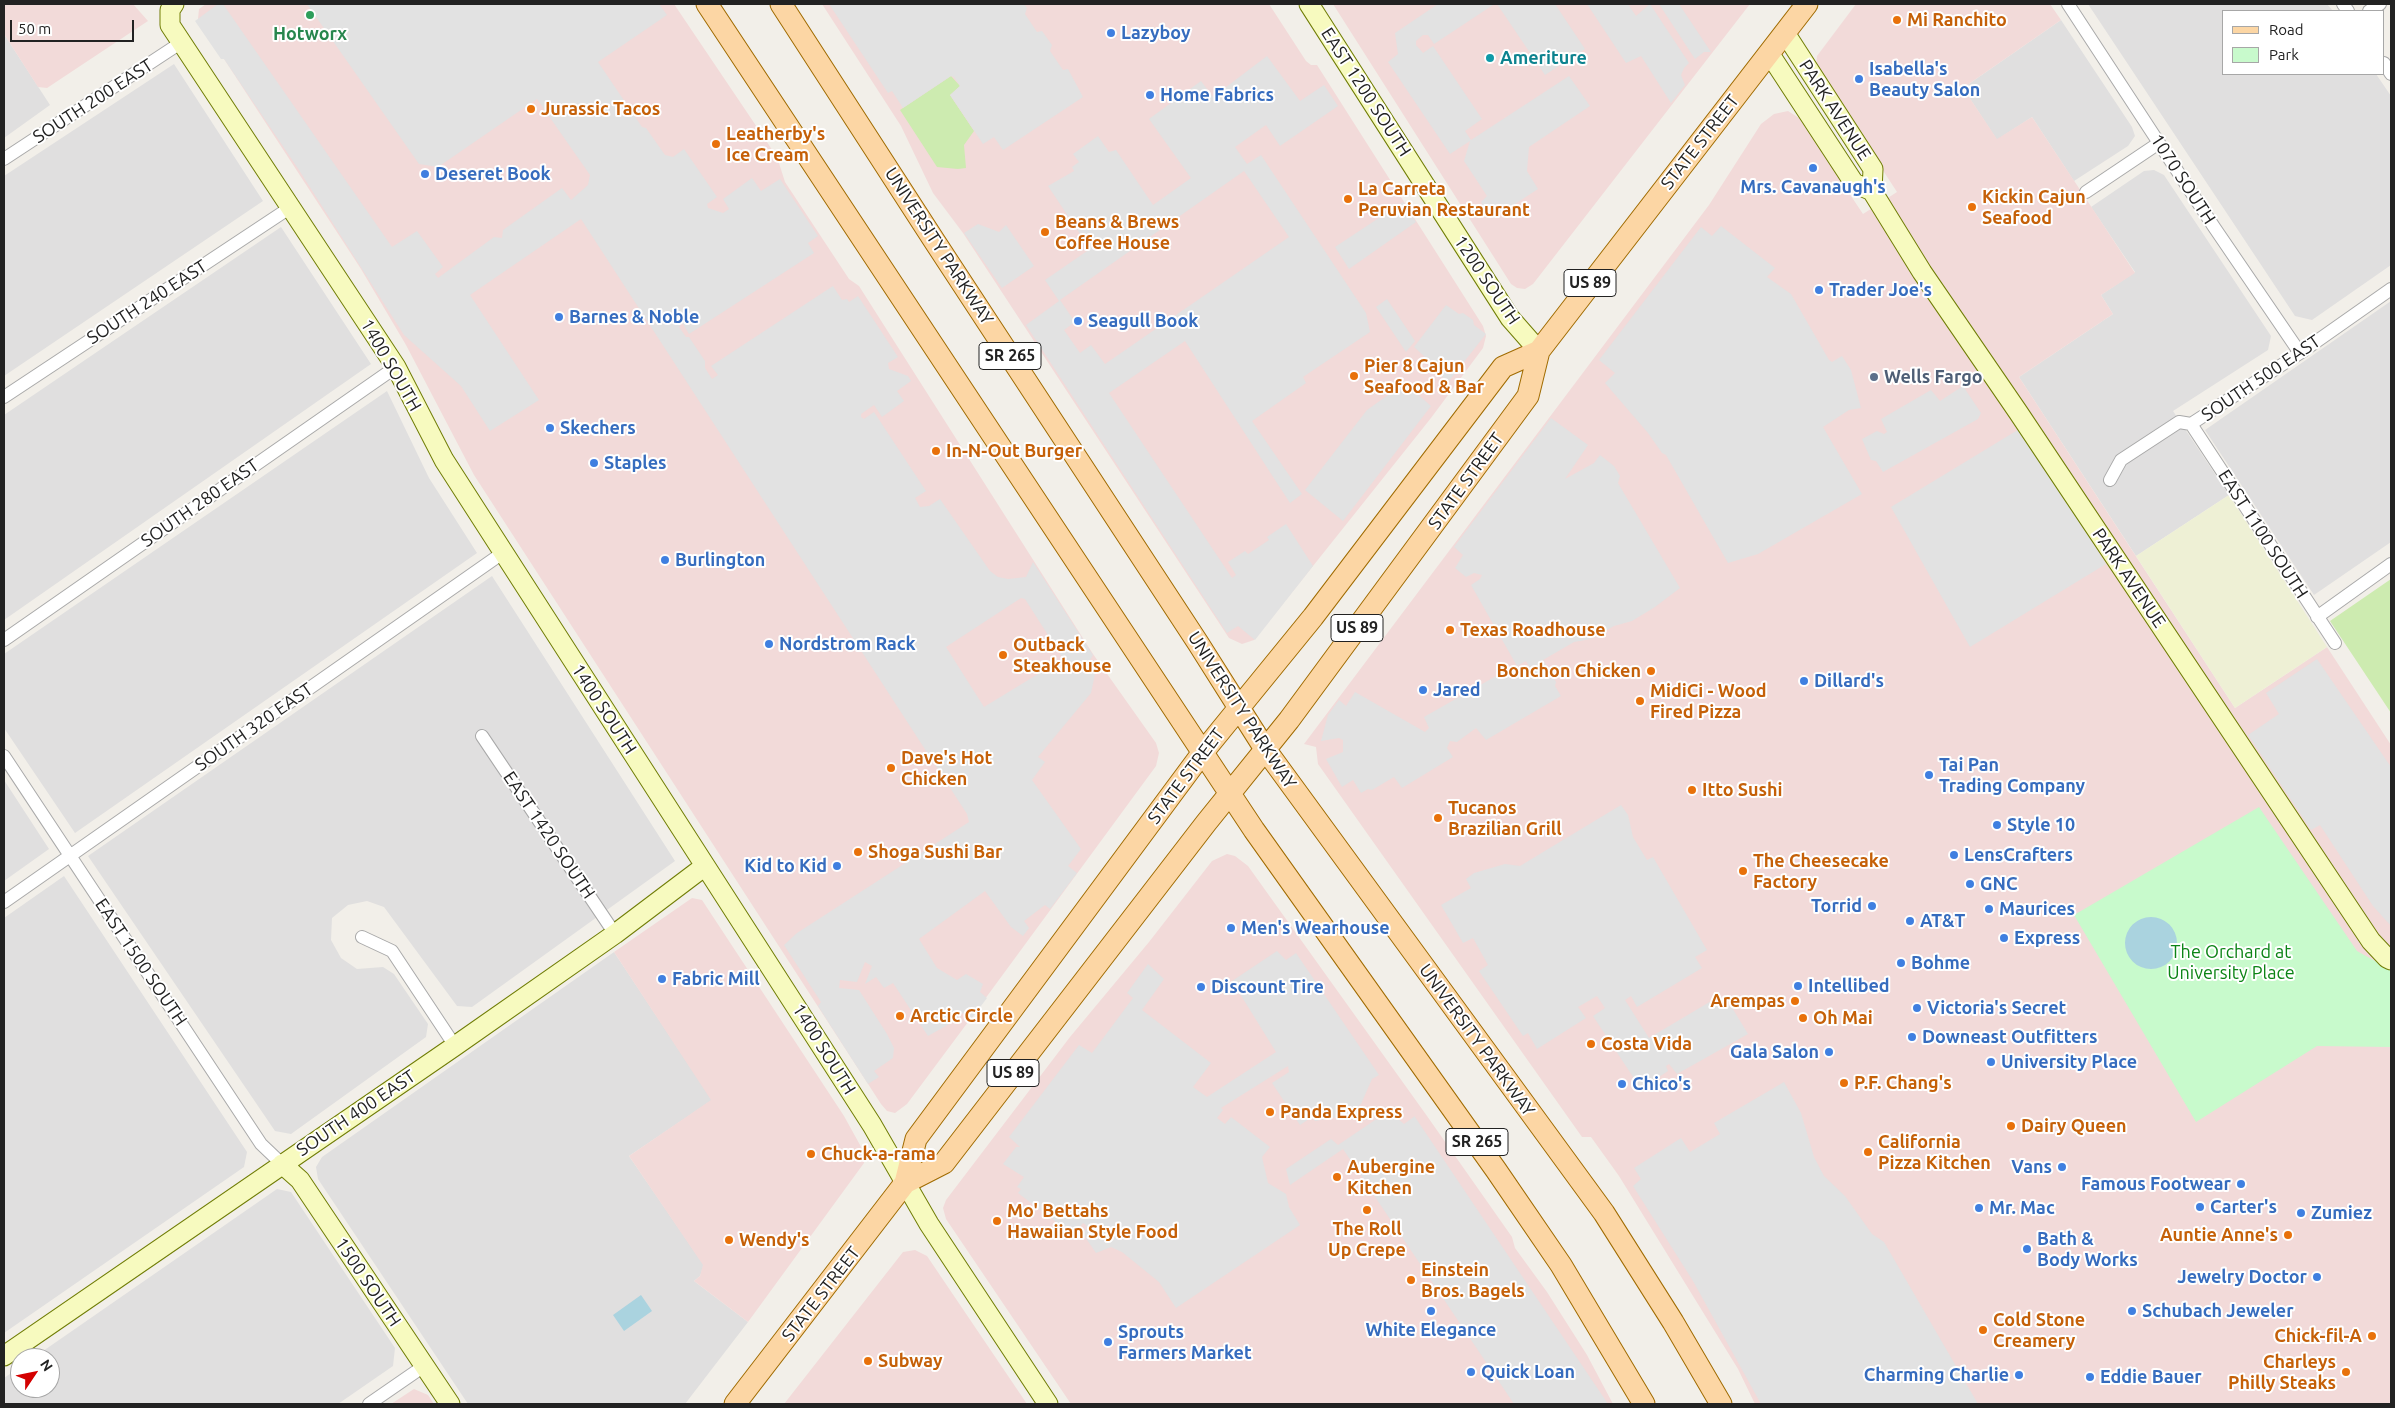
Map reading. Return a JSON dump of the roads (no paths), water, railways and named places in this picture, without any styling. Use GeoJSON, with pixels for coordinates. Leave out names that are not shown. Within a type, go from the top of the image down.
{"type":"FeatureCollection","features":[{"type":"Feature","properties":{"kind":"main road","name":"SR 265"},"geometry":{"type":"LineString","coordinates":[[707,4],[1254,830],[1496,1170],[1561,1265],[1644,1404]]}},
{"type":"Feature","properties":{"kind":"main road","name":"UNIVERSITY PARKWAY"},"geometry":{"type":"LineString","coordinates":[[781,4],[1265,749],[1604,1213],[1673,1322],[1720,1404]]}},
{"type":"Feature","properties":{"kind":"main road","name":"STATE STREET"},"geometry":{"type":"LineString","coordinates":[[905,1183],[944,1163],[1265,749],[1430,531],[1528,396],[1538,351],[1807,4]]}},
{"type":"Feature","properties":{"kind":"main road","name":"STATE STREET"},"geometry":{"type":"LineString","coordinates":[[735,1404],[905,1183],[916,1139],[1203,752],[1313,617],[1503,367],[1538,351]]}},
{"type":"Feature","properties":{"kind":"street","name":"EAST 1200 SOUTH"},"geometry":{"type":"LineString","coordinates":[[1309,4],[1423,181]]}},
{"type":"Feature","properties":{"kind":"street","name":"1070 SOUTH"},"geometry":{"type":"LineString","coordinates":[[2068,4],[2300,353]]}},
{"type":"Feature","properties":{"kind":"street","name":"1400 SOUTH"},"geometry":{"type":"LineString","coordinates":[[172,7],[170,25],[396,367],[444,460],[868,1118],[928,1224],[1048,1404]]}},
{"type":"Feature","properties":{"kind":"street","name":"PARK AVENUE"},"geometry":{"type":"LineString","coordinates":[[1785,33],[1873,169],[1872,191],[1922,272],[2018,412],[2371,941],[2391,960]]}},
{"type":"Feature","properties":{"kind":"street","name":"SOUTH 200 EAST"},"geometry":{"type":"LineString","coordinates":[[4,159],[182,42]]}},
{"type":"Feature","properties":{"kind":"street","name":"PARK AVENUE"},"geometry":{"type":"LineString","coordinates":[[1769,53],[1854,183],[1872,191]]}},
{"type":"Feature","properties":{"kind":"street"},"geometry":{"type":"LineString","coordinates":[[2086,192],[2159,143]]}},
{"type":"Feature","properties":{"kind":"street","name":"1200 SOUTH"},"geometry":{"type":"LineString","coordinates":[[1423,181],[1510,318],[1538,351]]}},
{"type":"Feature","properties":{"kind":"street","name":"SOUTH 240 EAST"},"geometry":{"type":"LineString","coordinates":[[4,397],[291,207]]}},
{"type":"Feature","properties":{"kind":"street","name":"SOUTH 500 EAST"},"geometry":{"type":"LineString","coordinates":[[2110,480],[2121,460],[2179,422],[2191,424],[2300,353],[2391,289]]}},
{"type":"Feature","properties":{"kind":"street","name":"SOUTH 280 EAST"},"geometry":{"type":"LineString","coordinates":[[4,640],[396,367]]}},
{"type":"Feature","properties":{"kind":"street","name":"EAST 1100 SOUTH"},"geometry":{"type":"LineString","coordinates":[[2191,424],[2334,643]]}},
{"type":"Feature","properties":{"kind":"street","name":"SOUTH 320 EAST"},"geometry":{"type":"LineString","coordinates":[[4,902],[504,552]]}},
{"type":"Feature","properties":{"kind":"street"},"geometry":{"type":"LineString","coordinates":[[2317,616],[2391,564]]}},
{"type":"Feature","properties":{"kind":"street","name":"EAST 1420 SOUTH"},"geometry":{"type":"LineString","coordinates":[[482,736],[615,934]]}},
{"type":"Feature","properties":{"kind":"street","name":"EAST 1500 SOUTH"},"geometry":{"type":"LineString","coordinates":[[4,756],[261,1144],[282,1164]]}},
{"type":"Feature","properties":{"kind":"street","name":"SOUTH 400 EAST"},"geometry":{"type":"LineString","coordinates":[[4,1356],[455,1046],[615,934],[705,866]]}},
{"type":"Feature","properties":{"kind":"street"},"geometry":{"type":"LineString","coordinates":[[362,937],[392,951],[455,1046]]}},
{"type":"Feature","properties":{"kind":"street","name":"1500 SOUTH"},"geometry":{"type":"LineString","coordinates":[[282,1164],[300,1180],[450,1404]]}},
{"type":"Feature","properties":{"kind":"street"},"geometry":{"type":"LineString","coordinates":[[368,1404],[424,1366]]}},
{"type":"Feature","properties":{"kind":"water"},"geometry":{"type":"Polygon","coordinates":[[[2151,917],[2161,919],[2169,925],[2175,933],[2177,943],[2175,953],[2169,961],[2161,967],[2151,969],[2141,967],[2133,961],[2127,953],[2125,943],[2127,933],[2133,925],[2141,919],[2151,917]]]}},
{"type":"Feature","properties":{"kind":"water"},"geometry":{"type":"Polygon","coordinates":[[[641,1295],[652,1311],[624,1331],[613,1315],[641,1295]]]}},
{"type":"Feature","properties":{"kind":"place","name":"Hotworx"},"geometry":{"type":"Point","coordinates":[310,15]}},
{"type":"Feature","properties":{"kind":"place","name":"Mi Ranchito"},"geometry":{"type":"Point","coordinates":[1897,20]}},
{"type":"Feature","properties":{"kind":"place","name":"Lazyboy"},"geometry":{"type":"Point","coordinates":[1111,33]}},
{"type":"Feature","properties":{"kind":"place","name":"Ameriture"},"geometry":{"type":"Point","coordinates":[1490,58]}},
{"type":"Feature","properties":{"kind":"place","name":"Isabella's Beauty Salon"},"geometry":{"type":"Point","coordinates":[1859,79]}},
{"type":"Feature","properties":{"kind":"place","name":"Home Fabrics"},"geometry":{"type":"Point","coordinates":[1150,95]}},
{"type":"Feature","properties":{"kind":"place","name":"Jurassic Tacos"},"geometry":{"type":"Point","coordinates":[531,109]}},
{"type":"Feature","properties":{"kind":"place","name":"Leatherby's Ice Cream"},"geometry":{"type":"Point","coordinates":[716,144]}},
{"type":"Feature","properties":{"kind":"place","name":"Mrs. Cavanaugh's"},"geometry":{"type":"Point","coordinates":[1813,168]}},
{"type":"Feature","properties":{"kind":"place","name":"Deseret Book"},"geometry":{"type":"Point","coordinates":[425,174]}},
{"type":"Feature","properties":{"kind":"place","name":"La Carreta Peruvian Restaurant"},"geometry":{"type":"Point","coordinates":[1348,199]}},
{"type":"Feature","properties":{"kind":"place","name":"Kickin Cajun Seafood"},"geometry":{"type":"Point","coordinates":[1972,207]}},
{"type":"Feature","properties":{"kind":"place","name":"Beans & Brews Coffee House"},"geometry":{"type":"Point","coordinates":[1045,232]}},
{"type":"Feature","properties":{"kind":"place","name":"Trader Joe's"},"geometry":{"type":"Point","coordinates":[1819,290]}},
{"type":"Feature","properties":{"kind":"place","name":"Barnes & Noble"},"geometry":{"type":"Point","coordinates":[559,317]}},
{"type":"Feature","properties":{"kind":"place","name":"Seagull Book"},"geometry":{"type":"Point","coordinates":[1078,321]}},
{"type":"Feature","properties":{"kind":"place","name":"Pier 8 Cajun Seafood & Bar"},"geometry":{"type":"Point","coordinates":[1354,376]}},
{"type":"Feature","properties":{"kind":"place","name":"Wells Fargo"},"geometry":{"type":"Point","coordinates":[1874,377]}},
{"type":"Feature","properties":{"kind":"place","name":"Skechers"},"geometry":{"type":"Point","coordinates":[550,428]}},
{"type":"Feature","properties":{"kind":"place","name":"In-N-Out Burger"},"geometry":{"type":"Point","coordinates":[936,451]}},
{"type":"Feature","properties":{"kind":"place","name":"Staples"},"geometry":{"type":"Point","coordinates":[594,463]}},
{"type":"Feature","properties":{"kind":"place","name":"Burlington"},"geometry":{"type":"Point","coordinates":[665,560]}},
{"type":"Feature","properties":{"kind":"place","name":"Texas Roadhouse"},"geometry":{"type":"Point","coordinates":[1450,630]}},
{"type":"Feature","properties":{"kind":"place","name":"Nordstrom Rack"},"geometry":{"type":"Point","coordinates":[769,644]}},
{"type":"Feature","properties":{"kind":"place","name":"Outback Steakhouse"},"geometry":{"type":"Point","coordinates":[1003,655]}},
{"type":"Feature","properties":{"kind":"place","name":"Bonchon Chicken"},"geometry":{"type":"Point","coordinates":[1651,671]}},
{"type":"Feature","properties":{"kind":"place","name":"Dillard's"},"geometry":{"type":"Point","coordinates":[1804,681]}},
{"type":"Feature","properties":{"kind":"place","name":"Jared"},"geometry":{"type":"Point","coordinates":[1423,690]}},
{"type":"Feature","properties":{"kind":"place","name":"MidiCi - Wood Fired Pizza"},"geometry":{"type":"Point","coordinates":[1640,701]}},
{"type":"Feature","properties":{"kind":"place","name":"Dave's Hot Chicken"},"geometry":{"type":"Point","coordinates":[891,768]}},
{"type":"Feature","properties":{"kind":"place","name":"Tai Pan Trading Company"},"geometry":{"type":"Point","coordinates":[1929,775]}},
{"type":"Feature","properties":{"kind":"place","name":"Itto Sushi"},"geometry":{"type":"Point","coordinates":[1692,790]}},
{"type":"Feature","properties":{"kind":"place","name":"Tucanos Brazilian Grill"},"geometry":{"type":"Point","coordinates":[1438,818]}},
{"type":"Feature","properties":{"kind":"place","name":"Style 10"},"geometry":{"type":"Point","coordinates":[1997,825]}},
{"type":"Feature","properties":{"kind":"place","name":"Shoga Sushi Bar"},"geometry":{"type":"Point","coordinates":[858,852]}},
{"type":"Feature","properties":{"kind":"place","name":"LensCrafters"},"geometry":{"type":"Point","coordinates":[1954,855]}},
{"type":"Feature","properties":{"kind":"place","name":"Kid to Kid"},"geometry":{"type":"Point","coordinates":[837,866]}},
{"type":"Feature","properties":{"kind":"place","name":"The Cheesecake Factory"},"geometry":{"type":"Point","coordinates":[1743,871]}},
{"type":"Feature","properties":{"kind":"place","name":"GNC"},"geometry":{"type":"Point","coordinates":[1970,884]}},
{"type":"Feature","properties":{"kind":"place","name":"Torrid"},"geometry":{"type":"Point","coordinates":[1872,906]}},
{"type":"Feature","properties":{"kind":"place","name":"Maurices"},"geometry":{"type":"Point","coordinates":[1989,909]}},
{"type":"Feature","properties":{"kind":"place","name":"AT&T"},"geometry":{"type":"Point","coordinates":[1910,921]}},
{"type":"Feature","properties":{"kind":"place","name":"Men's Wearhouse"},"geometry":{"type":"Point","coordinates":[1231,928]}},
{"type":"Feature","properties":{"kind":"place","name":"Express"},"geometry":{"type":"Point","coordinates":[2004,938]}},
{"type":"Feature","properties":{"kind":"place","name":"Bohme"},"geometry":{"type":"Point","coordinates":[1901,963]}},
{"type":"Feature","properties":{"kind":"place","name":"Fabric Mill"},"geometry":{"type":"Point","coordinates":[662,979]}},
{"type":"Feature","properties":{"kind":"place","name":"Intellibed"},"geometry":{"type":"Point","coordinates":[1798,986]}},
{"type":"Feature","properties":{"kind":"place","name":"Discount Tire"},"geometry":{"type":"Point","coordinates":[1201,987]}},
{"type":"Feature","properties":{"kind":"place","name":"Arempas"},"geometry":{"type":"Point","coordinates":[1795,1001]}},
{"type":"Feature","properties":{"kind":"place","name":"Victoria's Secret"},"geometry":{"type":"Point","coordinates":[1917,1008]}},
{"type":"Feature","properties":{"kind":"place","name":"Arctic Circle"},"geometry":{"type":"Point","coordinates":[900,1016]}},
{"type":"Feature","properties":{"kind":"place","name":"Oh Mai"},"geometry":{"type":"Point","coordinates":[1803,1018]}},
{"type":"Feature","properties":{"kind":"place","name":"Downeast Outfitters"},"geometry":{"type":"Point","coordinates":[1912,1037]}},
{"type":"Feature","properties":{"kind":"place","name":"Costa Vida"},"geometry":{"type":"Point","coordinates":[1591,1044]}},
{"type":"Feature","properties":{"kind":"place","name":"Gala Salon"},"geometry":{"type":"Point","coordinates":[1829,1052]}},
{"type":"Feature","properties":{"kind":"place","name":"University Place"},"geometry":{"type":"Point","coordinates":[1991,1062]}},
{"type":"Feature","properties":{"kind":"place","name":"P.F. Chang's"},"geometry":{"type":"Point","coordinates":[1844,1083]}},
{"type":"Feature","properties":{"kind":"place","name":"Chico's"},"geometry":{"type":"Point","coordinates":[1622,1084]}},
{"type":"Feature","properties":{"kind":"place","name":"Panda Express"},"geometry":{"type":"Point","coordinates":[1270,1112]}},
{"type":"Feature","properties":{"kind":"place","name":"Dairy Queen"},"geometry":{"type":"Point","coordinates":[2011,1126]}},
{"type":"Feature","properties":{"kind":"place","name":"California Pizza Kitchen"},"geometry":{"type":"Point","coordinates":[1868,1152]}},
{"type":"Feature","properties":{"kind":"place","name":"Chuck-a-rama"},"geometry":{"type":"Point","coordinates":[811,1154]}},
{"type":"Feature","properties":{"kind":"place","name":"Vans"},"geometry":{"type":"Point","coordinates":[2062,1167]}},
{"type":"Feature","properties":{"kind":"place","name":"Aubergine Kitchen"},"geometry":{"type":"Point","coordinates":[1337,1177]}},
{"type":"Feature","properties":{"kind":"place","name":"Famous Footwear"},"geometry":{"type":"Point","coordinates":[2241,1184]}},
{"type":"Feature","properties":{"kind":"place","name":"Carter's"},"geometry":{"type":"Point","coordinates":[2200,1207]}},
{"type":"Feature","properties":{"kind":"place","name":"Mr. Mac"},"geometry":{"type":"Point","coordinates":[1979,1208]}},
{"type":"Feature","properties":{"kind":"place","name":"The Roll Up Crepe"},"geometry":{"type":"Point","coordinates":[1367,1210]}},
{"type":"Feature","properties":{"kind":"place","name":"Zumiez"},"geometry":{"type":"Point","coordinates":[2301,1213]}},
{"type":"Feature","properties":{"kind":"place","name":"Mo' Bettahs Hawaiian Style Food"},"geometry":{"type":"Point","coordinates":[997,1221]}},
{"type":"Feature","properties":{"kind":"place","name":"Auntie Anne's"},"geometry":{"type":"Point","coordinates":[2288,1235]}},
{"type":"Feature","properties":{"kind":"place","name":"Wendy's"},"geometry":{"type":"Point","coordinates":[729,1240]}},
{"type":"Feature","properties":{"kind":"place","name":"Bath & Body Works"},"geometry":{"type":"Point","coordinates":[2027,1249]}},
{"type":"Feature","properties":{"kind":"place","name":"Jewelry Doctor"},"geometry":{"type":"Point","coordinates":[2317,1277]}},
{"type":"Feature","properties":{"kind":"place","name":"Einstein Bros. Bagels"},"geometry":{"type":"Point","coordinates":[1411,1280]}},
{"type":"Feature","properties":{"kind":"place","name":"White Elegance"},"geometry":{"type":"Point","coordinates":[1431,1311]}},
{"type":"Feature","properties":{"kind":"place","name":"Schubach Jeweler"},"geometry":{"type":"Point","coordinates":[2132,1311]}},
{"type":"Feature","properties":{"kind":"place","name":"Cold Stone Creamery"},"geometry":{"type":"Point","coordinates":[1983,1330]}},
{"type":"Feature","properties":{"kind":"place","name":"Chick-fil-A"},"geometry":{"type":"Point","coordinates":[2372,1336]}},
{"type":"Feature","properties":{"kind":"place","name":"Sprouts Farmers Market"},"geometry":{"type":"Point","coordinates":[1108,1342]}},
{"type":"Feature","properties":{"kind":"place","name":"Subway"},"geometry":{"type":"Point","coordinates":[868,1361]}},
{"type":"Feature","properties":{"kind":"place","name":"Quick Loan"},"geometry":{"type":"Point","coordinates":[1471,1372]}},
{"type":"Feature","properties":{"kind":"place","name":"Charleys Philly Steaks"},"geometry":{"type":"Point","coordinates":[2346,1372]}},
{"type":"Feature","properties":{"kind":"place","name":"Charming Charlie"},"geometry":{"type":"Point","coordinates":[2019,1375]}},
{"type":"Feature","properties":{"kind":"place","name":"Eddie Bauer"},"geometry":{"type":"Point","coordinates":[2090,1377]}},
{"type":"Feature","properties":{"kind":"park label","name":"The Orchard at University Place"},"geometry":{"type":"Point","coordinates":[2231,962]}}]}
